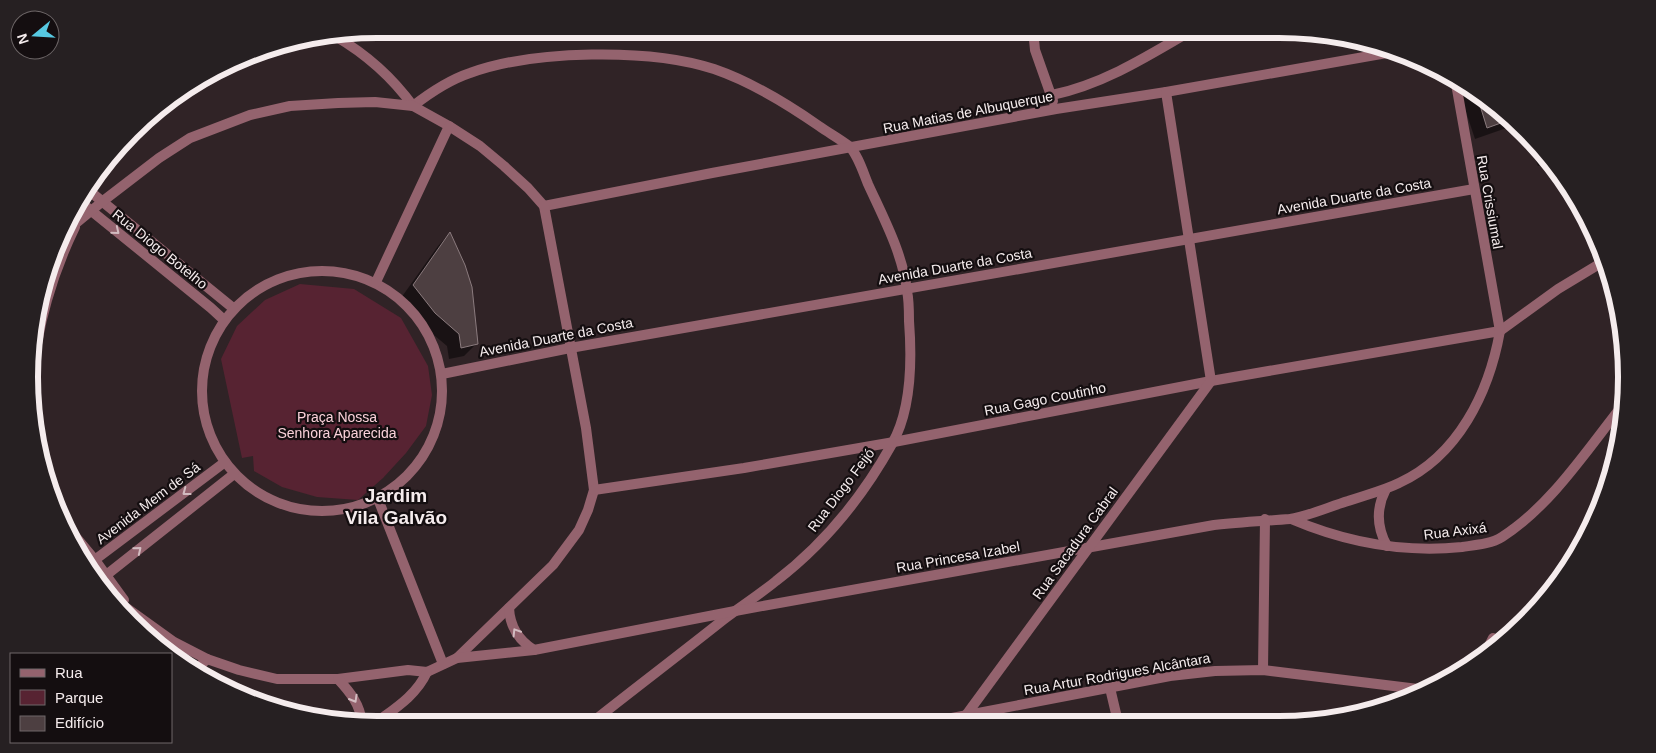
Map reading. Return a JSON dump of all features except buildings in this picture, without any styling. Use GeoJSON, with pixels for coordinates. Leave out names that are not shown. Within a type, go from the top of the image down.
{"type":"FeatureCollection","features":[{"type":"Feature","properties":{"kind":"street"},"geometry":{"type":"LineString","coordinates":[[1034,38],[1035,50],[1056,109]]}},
{"type":"Feature","properties":{"kind":"street"},"geometry":{"type":"LineString","coordinates":[[1052,96],[1090,84],[1118,72],[1178,38]]}},
{"type":"Feature","properties":{"kind":"street"},"geometry":{"type":"LineString","coordinates":[[340,39],[386,73],[413,106]]}},
{"type":"Feature","properties":{"kind":"street","name":"Rua Matias de Albuquerque"},"geometry":{"type":"LineString","coordinates":[[544,206],[1056,109],[1166,92],[1383,54]]}},
{"type":"Feature","properties":{"kind":"street"},"geometry":{"type":"LineString","coordinates":[[413,106],[429,93],[466,74],[516,61],[586,55],[673,60],[713,69],[752,85],[782,100],[851,148]]}},
{"type":"Feature","properties":{"kind":"street","name":"Rua Crissiumal"},"geometry":{"type":"LineString","coordinates":[[1456,87],[1500,331]]}},
{"type":"Feature","properties":{"kind":"street"},"geometry":{"type":"LineString","coordinates":[[1166,92],[1211,381]]}},
{"type":"Feature","properties":{"kind":"street"},"geometry":{"type":"LineString","coordinates":[[72,228],[159,158],[190,138],[250,115],[290,106],[338,103],[375,102],[413,106],[480,146],[504,166],[544,206],[586,428],[594,490],[579,530],[567,548],[553,565],[457,658]]}},
{"type":"Feature","properties":{"kind":"street"},"geometry":{"type":"LineString","coordinates":[[376,282],[449,126]]}},
{"type":"Feature","properties":{"kind":"street","name":"Rua Diogo Feijó"},"geometry":{"type":"LineString","coordinates":[[600,716],[735,611],[777,581],[813,548],[838,521],[866,485],[894,442],[906,406],[910,376],[911,336],[907,288],[898,253],[851,148]]}},
{"type":"Feature","properties":{"kind":"street","name":"Avenida Duarte da Costa"},"geometry":{"type":"LineString","coordinates":[[442,374],[570,348],[1474,189]]}},
{"type":"Feature","properties":{"kind":"street","name":"Rua Diogo Botelho"},"geometry":{"type":"LineString","coordinates":[[92,193],[233,308]]}},
{"type":"Feature","properties":{"kind":"street","name":"Rua Diogo Botelho"},"geometry":{"type":"LineString","coordinates":[[84,205],[224,320]]}},
{"type":"Feature","properties":{"kind":"street"},"geometry":{"type":"LineString","coordinates":[[40,335],[54,277],[77,224]]}},
{"type":"Feature","properties":{"kind":"street"},"geometry":{"type":"LineString","coordinates":[[1500,331],[1558,289],[1599,264]]}},
{"type":"Feature","properties":{"kind":"street"},"geometry":{"type":"LineString","coordinates":[[338,270],[376,282],[408,305],[430,336],[442,374],[442,411],[430,446],[408,477],[378,498],[349,509],[318,512],[287,507],[258,494],[234,474],[225,462],[210,436],[202,406],[202,376],[210,347],[224,320],[233,308],[263,284],[300,271],[338,270]]}},
{"type":"Feature","properties":{"kind":"street","name":"Rua Gago Coutinho"},"geometry":{"type":"LineString","coordinates":[[594,490],[744,468],[894,442],[1211,381],[1500,331]]}},
{"type":"Feature","properties":{"kind":"street","name":"Rua Princesa Izabel"},"geometry":{"type":"LineString","coordinates":[[131,610],[174,642],[207,659],[238,670],[277,679],[338,679],[408,670],[427,672],[457,658],[534,650],[735,611],[1214,525],[1291,518],[1386,489],[1419,472],[1434,461],[1461,430],[1479,401],[1496,356],[1500,331]]}},
{"type":"Feature","properties":{"kind":"street","name":"Rua Sacadura Cabral"},"geometry":{"type":"LineString","coordinates":[[966,716],[1211,381]]}},
{"type":"Feature","properties":{"kind":"street","name":"Rua Axixá"},"geometry":{"type":"LineString","coordinates":[[1291,518],[1313,528],[1346,538],[1387,546],[1420,550],[1482,544],[1500,538],[1515,528],[1545,502],[1617,412]]}},
{"type":"Feature","properties":{"kind":"street","name":"Avenida Mem de Sá"},"geometry":{"type":"LineString","coordinates":[[93,561],[225,462]]}},
{"type":"Feature","properties":{"kind":"street","name":"Avenida Mem de Sá"},"geometry":{"type":"LineString","coordinates":[[104,577],[234,474]]}},
{"type":"Feature","properties":{"kind":"street"},"geometry":{"type":"LineString","coordinates":[[1386,489],[1380,499],[1378,523],[1387,546]]}},
{"type":"Feature","properties":{"kind":"street"},"geometry":{"type":"LineString","coordinates":[[378,498],[443,664]]}},
{"type":"Feature","properties":{"kind":"street"},"geometry":{"type":"LineString","coordinates":[[1263,670],[1265,519]]}},
{"type":"Feature","properties":{"kind":"street","name":"Rua Princesa Izabel"},"geometry":{"type":"LineString","coordinates":[[108,583],[122,597],[125,603]]}},
{"type":"Feature","properties":{"kind":"street"},"geometry":{"type":"LineString","coordinates":[[509,608],[509,617],[515,632],[520,639],[534,650]]}},
{"type":"Feature","properties":{"kind":"street"},"geometry":{"type":"LineString","coordinates":[[200,666],[207,659]]}},
{"type":"Feature","properties":{"kind":"street","name":"Rua Artur Rodrigues Alcântara"},"geometry":{"type":"LineString","coordinates":[[978,716],[1170,676],[1215,671],[1263,670],[1413,688]]}},
{"type":"Feature","properties":{"kind":"street"},"geometry":{"type":"LineString","coordinates":[[384,716],[413,694],[422,684],[427,672]]}},
{"type":"Feature","properties":{"kind":"street"},"geometry":{"type":"LineString","coordinates":[[338,679],[349,690],[357,703],[360,715]]}},
{"type":"Feature","properties":{"kind":"street"},"geometry":{"type":"LineString","coordinates":[[1110,688],[1117,716]]}},
{"type":"Feature","properties":{"kind":"green space","name":"Praça Nossa Senhora Aparecida"},"geometry":{"type":"Polygon","coordinates":[[[300,284],[354,289],[401,318],[428,366],[432,395],[426,426],[406,453],[383,478],[358,500],[317,497],[282,487],[254,471],[253,456],[242,458],[221,359],[237,326],[265,300],[300,284]]]}},
{"type":"Feature","properties":{"kind":"district","name":"Jardim Vila Galvão"},"geometry":{"type":"Point","coordinates":[396,506]}}]}
